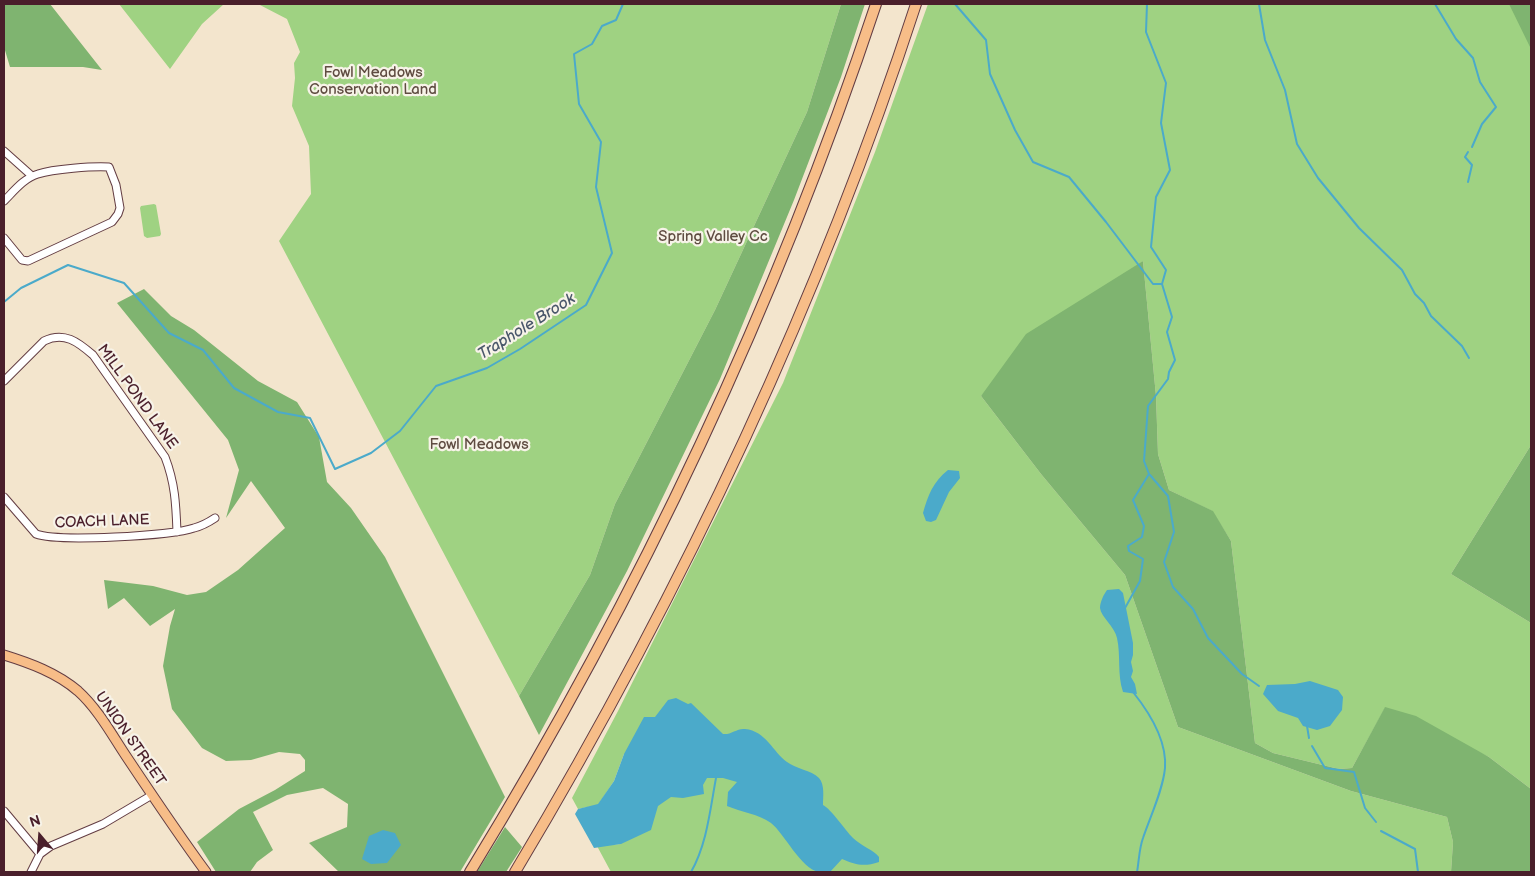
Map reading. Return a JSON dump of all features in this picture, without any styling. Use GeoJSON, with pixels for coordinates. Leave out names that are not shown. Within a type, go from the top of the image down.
{"type":"FeatureCollection","features":[{"type":"Feature","properties":{"kind":"highway"},"geometry":{"type":"LineString","coordinates":[[470,872],[526,778],[597,652],[699,446],[794,229],[876,4]]}},
{"type":"Feature","properties":{"kind":"highway"},"geometry":{"type":"LineString","coordinates":[[515,872],[581,760],[629,673],[684,567],[737,457],[778,366],[831,238],[867,145],[916,4]]}},
{"type":"Feature","properties":{"kind":"main road","name":"UNION STREET"},"geometry":{"type":"LineString","coordinates":[[4,655],[27,662],[49,672],[80,692],[104,723],[206,872]]}},
{"type":"Feature","properties":{"kind":"street"},"geometry":{"type":"LineString","coordinates":[[4,151],[32,176]]}},
{"type":"Feature","properties":{"kind":"street"},"geometry":{"type":"LineString","coordinates":[[4,201],[25,181],[38,173],[88,167],[109,167],[116,186],[120,208],[112,222],[28,262],[22,260],[4,238]]}},
{"type":"Feature","properties":{"kind":"street","name":"MILL POND LANE"},"geometry":{"type":"LineString","coordinates":[[4,381],[44,341],[50,338],[69,338],[79,343],[93,355],[166,456],[175,490],[177,532]]}},
{"type":"Feature","properties":{"kind":"street","name":"COACH LANE"},"geometry":{"type":"LineString","coordinates":[[4,497],[36,534],[43,537],[124,536],[177,532],[194,529],[216,518]]}},
{"type":"Feature","properties":{"kind":"street"},"geometry":{"type":"LineString","coordinates":[[31,872],[40,854],[51,846],[116,817],[152,795]]}},
{"type":"Feature","properties":{"kind":"street"},"geometry":{"type":"LineString","coordinates":[[4,811],[40,854]]}},
{"type":"Feature","properties":{"kind":"green space"},"geometry":{"type":"Polygon","coordinates":[[[4,4],[50,4],[102,70],[83,67],[10,67],[4,47],[4,4]]]}},
{"type":"Feature","properties":{"kind":"green space"},"geometry":{"type":"Polygon","coordinates":[[[119,4],[224,4],[202,24],[170,69],[119,4]]]}},
{"type":"Feature","properties":{"kind":"green space"},"geometry":{"type":"Polygon","coordinates":[[[258,4],[841,4],[807,112],[715,310],[615,504],[590,575],[519,696],[279,241],[311,194],[309,146],[292,106],[295,78],[294,63],[300,52],[287,19],[258,4]]]}},
{"type":"Feature","properties":{"kind":"green space"},"geometry":{"type":"Polygon","coordinates":[[[841,4],[865,4],[841,77],[794,200],[720,379],[627,571],[539,735],[519,696],[590,575],[615,504],[715,310],[807,112],[841,4]]]}},
{"type":"Feature","properties":{"kind":"green space"},"geometry":{"type":"Polygon","coordinates":[[[928,4],[1531,4],[1531,445],[1451,574],[1531,623],[1531,789],[1489,757],[1385,708],[1352,768],[1339,769],[1273,753],[1255,743],[1231,541],[1212,511],[1169,490],[1158,454],[1156,396],[1143,261],[981,396],[1041,474],[1125,575],[1178,727],[1351,791],[1447,817],[1453,842],[1451,872],[611,872],[597,846],[621,844],[624,754],[614,781],[598,805],[578,809],[572,798],[618,711],[783,383],[875,152],[928,4]]]}},
{"type":"Feature","properties":{"kind":"green space"},"geometry":{"type":"Polygon","coordinates":[[[1509,4],[1531,4],[1531,49],[1509,4]]]}},
{"type":"Feature","properties":{"kind":"green space"},"geometry":{"type":"Polygon","coordinates":[[[156,205],[161,234],[160,236],[147,238],[144,236],[140,208],[141,206],[156,205]]]}},
{"type":"Feature","properties":{"kind":"green space"},"geometry":{"type":"Polygon","coordinates":[[[1143,261],[1156,396],[1158,454],[1169,490],[1213,511],[1231,541],[1255,743],[1273,753],[1339,769],[1352,768],[1385,707],[1416,716],[1489,757],[1531,789],[1531,872],[1451,872],[1453,842],[1447,817],[1351,791],[1178,727],[1125,575],[1041,474],[981,396],[1026,334],[1143,261]]]}},
{"type":"Feature","properties":{"kind":"green space"},"geometry":{"type":"Polygon","coordinates":[[[144,289],[171,316],[194,330],[258,381],[297,402],[319,437],[327,482],[351,508],[385,557],[505,797],[460,872],[339,872],[309,843],[347,827],[348,804],[323,788],[287,795],[253,812],[273,850],[257,862],[250,872],[216,872],[197,842],[239,809],[305,771],[305,760],[300,754],[279,752],[251,760],[226,761],[202,748],[172,709],[163,666],[175,609],[150,626],[124,598],[108,609],[104,580],[153,586],[187,595],[206,592],[238,570],[285,528],[251,481],[226,518],[239,470],[228,440],[117,303],[144,289]]]}},
{"type":"Feature","properties":{"kind":"green space"},"geometry":{"type":"Polygon","coordinates":[[[1531,445],[1531,623],[1451,574],[1531,445]]]}},
{"type":"Feature","properties":{"kind":"green space"},"geometry":{"type":"Polygon","coordinates":[[[505,827],[522,847],[506,872],[477,872],[505,827]]]}},
{"type":"Feature","properties":{"kind":"water"},"geometry":{"type":"Polygon","coordinates":[[[948,470],[959,471],[960,478],[949,492],[936,520],[926,521],[923,513],[929,495],[938,479],[948,470]]]}},
{"type":"Feature","properties":{"kind":"water"},"geometry":{"type":"Polygon","coordinates":[[[1119,589],[1123,593],[1133,643],[1131,662],[1133,671],[1131,677],[1137,694],[1123,692],[1116,634],[1100,608],[1102,598],[1107,590],[1119,589]]]}},
{"type":"Feature","properties":{"kind":"water"},"geometry":{"type":"Polygon","coordinates":[[[1310,681],[1338,690],[1343,697],[1342,710],[1330,726],[1317,730],[1303,726],[1298,718],[1278,711],[1263,694],[1267,685],[1295,684],[1310,681]]]}},
{"type":"Feature","properties":{"kind":"water"},"geometry":{"type":"Polygon","coordinates":[[[676,698],[688,704],[691,703],[723,734],[729,734],[742,729],[752,731],[764,738],[787,762],[816,775],[822,784],[823,805],[853,838],[879,857],[879,862],[860,865],[842,859],[830,872],[820,872],[812,869],[799,858],[771,823],[755,815],[727,806],[728,792],[737,782],[723,778],[707,778],[703,785],[704,794],[683,798],[671,797],[658,806],[651,830],[621,844],[594,848],[575,814],[578,809],[598,804],[614,781],[624,754],[644,717],[655,717],[668,700],[676,698]]]}},
{"type":"Feature","properties":{"kind":"water"},"geometry":{"type":"Polygon","coordinates":[[[383,830],[395,833],[401,845],[387,863],[371,864],[362,859],[369,836],[383,830]]]}},
{"type":"Feature","properties":{"kind":"waterway","name":"Traphole Brook"},"geometry":{"type":"LineString","coordinates":[[4,302],[21,288],[68,265],[124,283],[169,333],[203,350],[234,388],[278,412],[310,418],[335,469],[371,453],[400,431],[436,386],[487,368],[520,349],[586,305],[612,253],[596,187],[601,142],[579,104],[574,54],[592,44],[602,26],[616,20],[623,4]]}},
{"type":"Feature","properties":{"kind":"waterway"},"geometry":{"type":"LineString","coordinates":[[955,4],[986,40],[990,74],[1015,130],[1033,162],[1069,177],[1153,284],[1162,284]]}},
{"type":"Feature","properties":{"kind":"waterway"},"geometry":{"type":"LineString","coordinates":[[1125,608],[1140,581],[1143,559],[1129,551],[1128,546],[1142,537],[1144,526],[1133,500],[1149,474],[1144,461],[1148,406],[1168,379],[1175,360],[1167,332],[1172,317],[1162,284],[1166,270],[1151,247],[1156,197],[1170,170],[1161,123],[1166,83],[1146,32],[1147,4]]}},
{"type":"Feature","properties":{"kind":"waterway"},"geometry":{"type":"LineString","coordinates":[[1259,4],[1265,40],[1285,90],[1297,144],[1318,178],[1359,228],[1402,270],[1415,294],[1424,303],[1431,316],[1462,346],[1469,358]]}},
{"type":"Feature","properties":{"kind":"waterway"},"geometry":{"type":"LineString","coordinates":[[1435,4],[1456,39],[1473,58],[1480,82],[1496,107],[1482,124],[1472,147]]}},
{"type":"Feature","properties":{"kind":"waterway"},"geometry":{"type":"LineString","coordinates":[[1468,152],[1465,157],[1472,165],[1468,182]]}},
{"type":"Feature","properties":{"kind":"waterway"},"geometry":{"type":"LineString","coordinates":[[1150,475],[1168,496],[1174,532],[1164,562],[1173,587],[1193,609],[1208,638],[1242,674],[1259,686]]}},
{"type":"Feature","properties":{"kind":"waterway"},"geometry":{"type":"LineString","coordinates":[[1133,692],[1156,727],[1165,758],[1162,785],[1142,842],[1137,872]]}},
{"type":"Feature","properties":{"kind":"waterway"},"geometry":{"type":"LineString","coordinates":[[1307,726],[1309,738]]}},
{"type":"Feature","properties":{"kind":"waterway"},"geometry":{"type":"LineString","coordinates":[[1312,746],[1325,768],[1354,772],[1365,808],[1376,822]]}},
{"type":"Feature","properties":{"kind":"waterway"},"geometry":{"type":"LineString","coordinates":[[691,872],[701,850],[716,778]]}},
{"type":"Feature","properties":{"kind":"waterway"},"geometry":{"type":"LineString","coordinates":[[1381,831],[1415,849],[1418,872]]}},
{"type":"Feature","properties":{"kind":"park label","name":"Fowl Meadows Conservation Land"},"geometry":{"type":"Point","coordinates":[373,82]}},
{"type":"Feature","properties":{"kind":"park label","name":"Spring Valley Cc"},"geometry":{"type":"Point","coordinates":[713,237]}},
{"type":"Feature","properties":{"kind":"park label","name":"Fowl Meadows"},"geometry":{"type":"Point","coordinates":[479,445]}}]}
